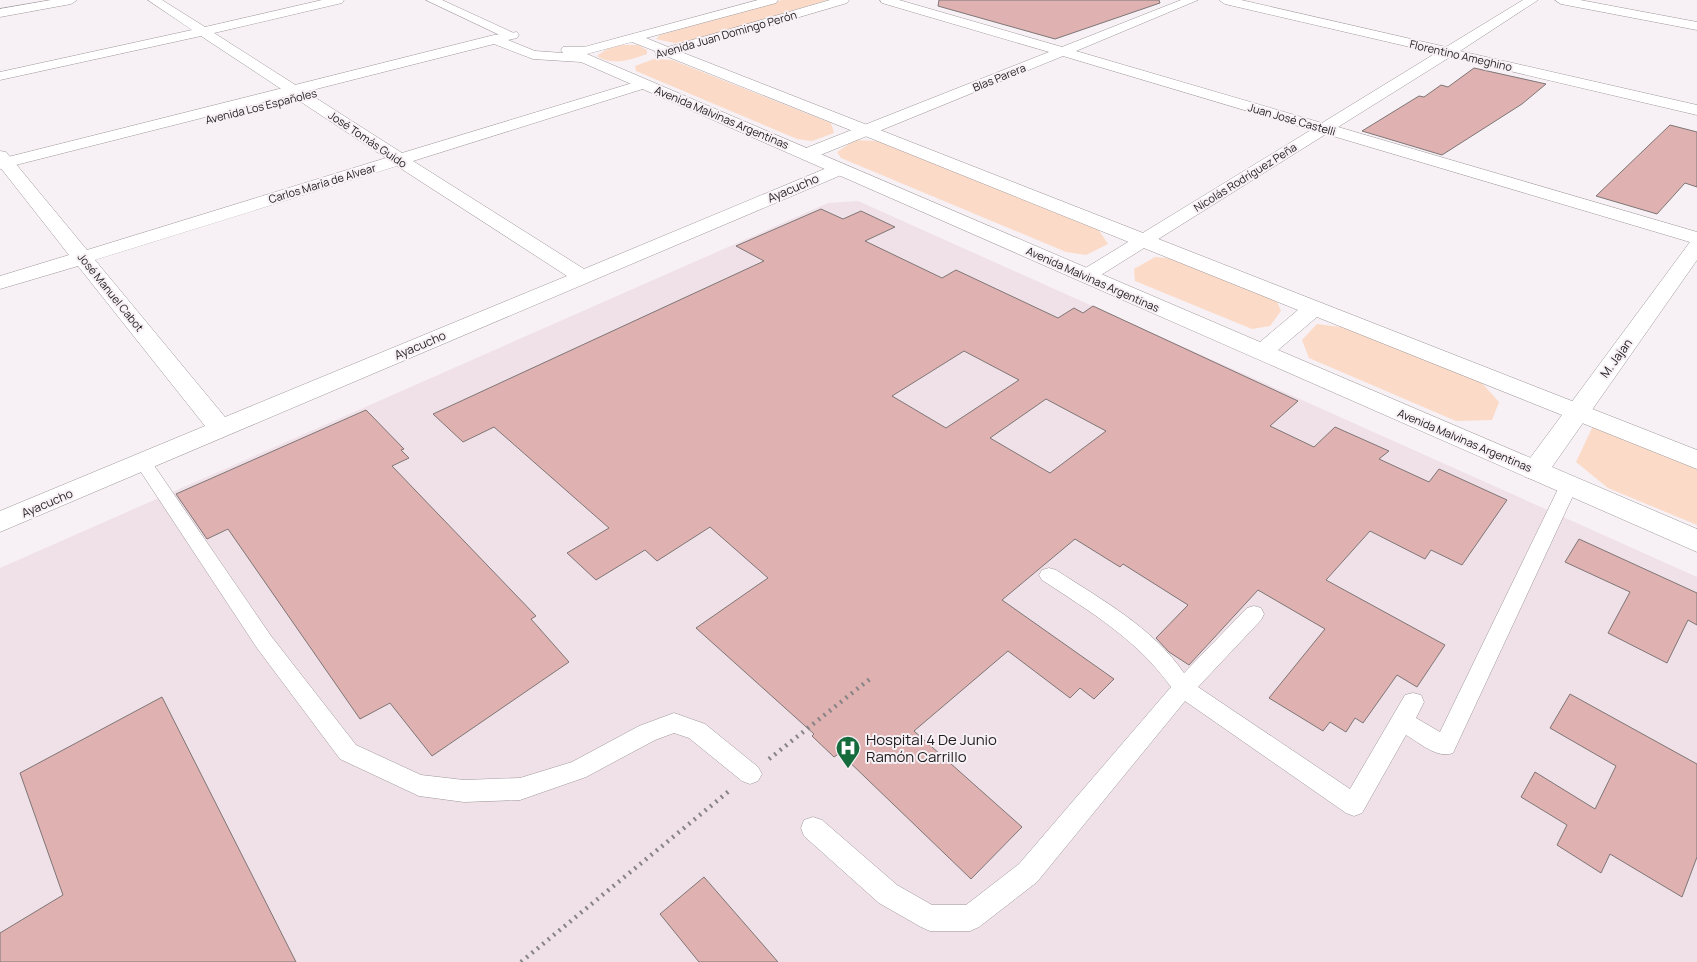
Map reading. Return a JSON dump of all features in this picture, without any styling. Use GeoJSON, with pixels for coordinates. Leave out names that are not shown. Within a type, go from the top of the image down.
{"type":"FeatureCollection","features":[{"type":"Feature","properties":{"kind":"street"},"geometry":{"type":"LineString","coordinates":[[0,13],[71,0]]}},
{"type":"Feature","properties":{"kind":"street","name":"José Tomás Guido"},"geometry":{"type":"LineString","coordinates":[[154,0],[299,92],[398,160],[583,277]]}},
{"type":"Feature","properties":{"kind":"street"},"geometry":{"type":"LineString","coordinates":[[0,76],[338,0]]}},
{"type":"Feature","properties":{"kind":"street","name":"Avenida Malvinas Argentinas"},"geometry":{"type":"LineString","coordinates":[[432,0],[505,37],[533,55],[584,58],[618,66],[644,84],[1697,541]]}},
{"type":"Feature","properties":{"kind":"street","name":"Avenida Juan Domingo Perón"},"geometry":{"type":"LineString","coordinates":[[584,51],[772,0]]}},
{"type":"Feature","properties":{"kind":"street","name":"Avenida Juan Domingo Perón"},"geometry":{"type":"LineString","coordinates":[[643,59],[843,0]]}},
{"type":"Feature","properties":{"kind":"street","name":"Juan José Castelli"},"geometry":{"type":"LineString","coordinates":[[886,0],[1697,238]]}},
{"type":"Feature","properties":{"kind":"street","name":"Blas Parera"},"geometry":{"type":"LineString","coordinates":[[807,154],[1192,0]]}},
{"type":"Feature","properties":{"kind":"street","name":"Florentino Ameghino"},"geometry":{"type":"LineString","coordinates":[[1225,0],[1697,110]]}},
{"type":"Feature","properties":{"kind":"street","name":"Nicolás Rodríguez Peña"},"geometry":{"type":"LineString","coordinates":[[1086,276],[1532,0]]}},
{"type":"Feature","properties":{"kind":"street"},"geometry":{"type":"LineString","coordinates":[[1561,0],[1697,26]]}},
{"type":"Feature","properties":{"kind":"street","name":"Avenida Malvinas Argentinas"},"geometry":{"type":"LineString","coordinates":[[505,37],[548,48],[584,51]]}},
{"type":"Feature","properties":{"kind":"street","name":"Avenida Los Españoles"},"geometry":{"type":"LineString","coordinates":[[4,165],[299,92],[505,37]]}},
{"type":"Feature","properties":{"kind":"street"},"geometry":{"type":"LineString","coordinates":[[634,38],[1697,460]]}},
{"type":"Feature","properties":{"kind":"street","name":"Carlos María de Alvear"},"geometry":{"type":"LineString","coordinates":[[0,283],[644,84]]}},
{"type":"Feature","properties":{"kind":"street","name":"José Manuel Cabot"},"geometry":{"type":"LineString","coordinates":[[4,165],[83,257],[221,429]]}},
{"type":"Feature","properties":{"kind":"street","name":"Ayacucho"},"geometry":{"type":"LineString","coordinates":[[0,522],[840,169]]}},
{"type":"Feature","properties":{"kind":"street","name":"M. Jajan"},"geometry":{"type":"LineString","coordinates":[[1535,471],[1697,246]]}},
{"type":"Feature","properties":{"kind":"street"},"geometry":{"type":"LineString","coordinates":[[1262,352],[1314,308]]}},
{"type":"Feature","properties":{"kind":"lane"},"geometry":{"type":"LineString","coordinates":[[143,462],[264,642],[348,752],[418,785],[464,792],[520,789],[578,770],[647,733],[674,723],[697,731],[750,774]]}},
{"type":"Feature","properties":{"kind":"lane"},"geometry":{"type":"LineString","coordinates":[[1401,721],[1446,746],[1569,485]]}},
{"type":"Feature","properties":{"kind":"lane"},"geometry":{"type":"LineString","coordinates":[[1049,575],[1133,632],[1170,666],[1183,688],[1354,805],[1413,702]]}},
{"type":"Feature","properties":{"kind":"lane"},"geometry":{"type":"LineString","coordinates":[[813,828],[888,894],[905,904],[930,918],[970,918],[1028,872],[1183,688],[1254,614]]}},
{"type":"Feature","properties":{"kind":"path"},"geometry":{"type":"LineString","coordinates":[[521,962],[750,774],[871,678]]}},
{"type":"Feature","properties":{"kind":"shaded area"},"geometry":{"type":"Polygon","coordinates":[[[782,0],[828,0],[679,44],[656,39],[660,35],[782,0]]]}},
{"type":"Feature","properties":{"kind":"shaded area"},"geometry":{"type":"Polygon","coordinates":[[[621,45],[638,45],[647,50],[647,54],[628,60],[615,61],[609,61],[597,56],[607,49],[621,45]]]}},
{"type":"Feature","properties":{"kind":"shaded area"},"geometry":{"type":"Polygon","coordinates":[[[654,59],[672,60],[831,123],[834,133],[812,141],[797,139],[636,71],[635,66],[654,59]]]}},
{"type":"Feature","properties":{"kind":"shaded area"},"geometry":{"type":"Polygon","coordinates":[[[855,140],[878,141],[1098,229],[1108,244],[1086,255],[1066,252],[841,158],[837,152],[855,140]]]}},
{"type":"Feature","properties":{"kind":"shaded area","name":"Hospital 4 De Junio Ramón Carrillo"},"geometry":{"type":"Polygon","coordinates":[[[858,201],[1697,577],[1697,962],[0,962],[0,568],[828,203],[858,201]]]}},
{"type":"Feature","properties":{"kind":"shaded area"},"geometry":{"type":"Polygon","coordinates":[[[1155,257],[1177,259],[1276,299],[1281,311],[1270,326],[1252,329],[1135,281],[1134,269],[1155,257]]]}},
{"type":"Feature","properties":{"kind":"shaded area"},"geometry":{"type":"Polygon","coordinates":[[[1317,324],[1348,328],[1480,381],[1499,402],[1492,420],[1456,421],[1309,358],[1302,340],[1317,324]]]}},
{"type":"Feature","properties":{"kind":"shaded area"},"geometry":{"type":"Polygon","coordinates":[[[1593,426],[1697,468],[1697,525],[1608,488],[1576,462],[1593,426]]]}},
{"type":"Feature","properties":{"kind":"building"},"geometry":{"type":"Polygon","coordinates":[[[939,0],[1159,0],[1160,3],[1055,39],[938,6],[939,0]]]}},
{"type":"Feature","properties":{"kind":"building"},"geometry":{"type":"Polygon","coordinates":[[[1474,68],[1546,84],[1522,104],[1442,155],[1362,131],[1419,96],[1424,97],[1441,85],[1448,87],[1474,68]]]}},
{"type":"Feature","properties":{"kind":"building"},"geometry":{"type":"Polygon","coordinates":[[[1670,125],[1697,132],[1697,187],[1685,183],[1657,214],[1596,196],[1670,125]]]}},
{"type":"Feature","properties":{"kind":"building"},"geometry":{"type":"Polygon","coordinates":[[[821,209],[843,219],[861,211],[895,227],[865,241],[942,278],[956,270],[1058,318],[1074,308],[1083,313],[1093,306],[1298,401],[1270,426],[1314,447],[1335,427],[1389,451],[1379,459],[1429,482],[1439,469],[1507,500],[1462,565],[1431,550],[1425,559],[1370,531],[1326,580],[1445,645],[1417,687],[1397,675],[1363,723],[1355,718],[1346,732],[1330,722],[1323,731],[1269,698],[1325,629],[1258,590],[1189,665],[1169,652],[1156,638],[1188,605],[1123,564],[1120,567],[1075,539],[1002,600],[1114,679],[1094,699],[1080,688],[1070,698],[1008,651],[914,731],[1022,827],[971,879],[840,753],[834,757],[812,736],[814,734],[696,628],[768,578],[710,527],[657,561],[645,550],[596,580],[567,553],[609,528],[494,427],[463,442],[433,414],[764,261],[736,246],[821,209]],[[964,351],[892,396],[946,428],[1019,380],[964,351]],[[1046,399],[990,438],[1050,473],[1106,431],[1046,399]]]}},
{"type":"Feature","properties":{"kind":"building"},"geometry":{"type":"Polygon","coordinates":[[[366,410],[404,449],[401,450],[409,458],[392,466],[536,616],[531,619],[569,662],[432,756],[390,703],[360,719],[228,529],[207,539],[176,494],[366,410]]]}},
{"type":"Feature","properties":{"kind":"building"},"geometry":{"type":"Polygon","coordinates":[[[1579,539],[1697,593],[1697,625],[1688,620],[1667,663],[1608,633],[1630,592],[1565,562],[1579,539]]]}},
{"type":"Feature","properties":{"kind":"building"},"geometry":{"type":"Polygon","coordinates":[[[1570,694],[1697,764],[1697,857],[1682,897],[1610,854],[1601,873],[1557,845],[1567,825],[1521,797],[1535,772],[1595,809],[1616,766],[1550,728],[1570,694]]]}},
{"type":"Feature","properties":{"kind":"building"},"geometry":{"type":"Polygon","coordinates":[[[162,697],[296,962],[0,962],[0,933],[63,895],[20,773],[162,697]]]}},
{"type":"Feature","properties":{"kind":"building"},"geometry":{"type":"Polygon","coordinates":[[[704,877],[778,962],[699,962],[660,914],[704,877]]]}},
{"type":"Feature","properties":{"kind":"place","name":"Hospital 4 De Junio Ramón Carrillo"},"geometry":{"type":"Point","coordinates":[848,769]}}]}
